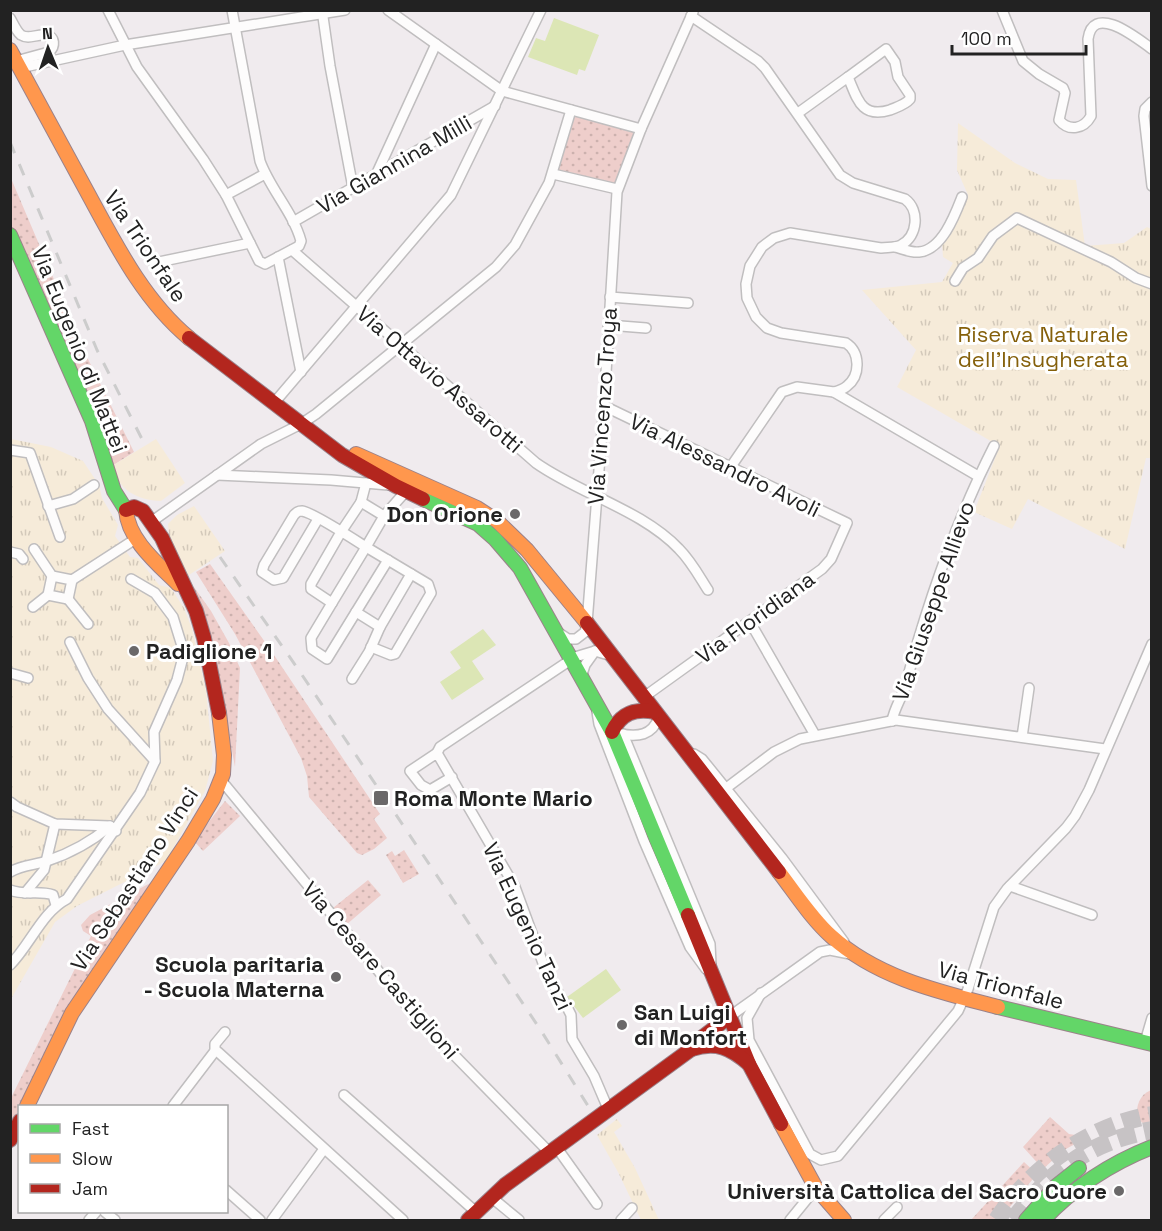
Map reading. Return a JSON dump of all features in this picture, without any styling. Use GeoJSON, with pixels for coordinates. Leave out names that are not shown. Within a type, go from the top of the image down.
{"type":"FeatureCollection","features":[{"type":"Feature","properties":{"kind":"main road","name":"Via Trionfale"},"geometry":{"type":"LineString","coordinates":[[16,60],[104,226],[153,300],[175,326],[347,458],[401,489],[472,521],[490,534],[524,574],[598,708],[617,733],[711,975],[749,1064],[816,1188],[844,1221]]}},
{"type":"Feature","properties":{"kind":"main road","name":"Via Eugenio di Mattei"},"geometry":{"type":"LineString","coordinates":[[10,235],[80,393],[99,442],[114,492],[126,510],[127,524],[137,538]]}},
{"type":"Feature","properties":{"kind":"main road","name":"Via Trionfale"},"geometry":{"type":"LineString","coordinates":[[328,444],[352,452],[489,515],[527,550],[615,658],[814,918],[827,933],[852,954],[896,977],[964,998],[1150,1044]]}},
{"type":"Feature","properties":{"kind":"main road"},"geometry":{"type":"LineString","coordinates":[[126,510],[132,507],[138,508],[151,522]]}},
{"type":"Feature","properties":{"kind":"main road","name":"Via Sebastiano Vinci"},"geometry":{"type":"LineString","coordinates":[[28,1105],[72,1012],[188,841],[222,780],[224,755],[201,625],[162,538],[151,522]]}},
{"type":"Feature","properties":{"kind":"main road","name":"Via Sebastiano Vinci"},"geometry":{"type":"LineString","coordinates":[[137,538],[187,595]]}},
{"type":"Feature","properties":{"kind":"main road"},"geometry":{"type":"LineString","coordinates":[[617,733],[616,722],[624,714],[638,710],[657,714]]}},
{"type":"Feature","properties":{"kind":"main road"},"geometry":{"type":"LineString","coordinates":[[472,1216],[491,1197],[690,1050],[700,1039],[729,1017]]}},
{"type":"Feature","properties":{"kind":"main road"},"geometry":{"type":"LineString","coordinates":[[690,1050],[706,1044],[719,1044],[733,1051],[749,1064]]}},
{"type":"Feature","properties":{"kind":"main road"},"geometry":{"type":"LineString","coordinates":[[10,1140],[18,1125]]}},
{"type":"Feature","properties":{"kind":"main road"},"geometry":{"type":"LineString","coordinates":[[1043,1221],[1084,1180],[1113,1163],[1152,1147]]}},
{"type":"Feature","properties":{"kind":"main road"},"geometry":{"type":"LineString","coordinates":[[1026,1221],[1055,1187],[1079,1168]]}},
{"type":"Feature","properties":{"kind":"street"},"geometry":{"type":"LineString","coordinates":[[108,10],[139,70],[226,195],[262,263],[267,263],[300,246],[301,241],[293,222],[265,174],[259,155],[232,10]]}},
{"type":"Feature","properties":{"kind":"street"},"geometry":{"type":"LineString","coordinates":[[16,60],[345,10]]}},
{"type":"Feature","properties":{"kind":"street"},"geometry":{"type":"LineString","coordinates":[[388,10],[502,91],[641,129]]}},
{"type":"Feature","properties":{"kind":"street"},"geometry":{"type":"LineString","coordinates":[[274,403],[452,195],[541,10]]}},
{"type":"Feature","properties":{"kind":"street"},"geometry":{"type":"LineString","coordinates":[[1002,10],[1021,58],[1034,70],[1063,88],[1065,93],[1059,120],[1065,126],[1078,128],[1088,122],[1092,114],[1088,39],[1091,30],[1100,24],[1112,24],[1125,30],[1152,49]]}},
{"type":"Feature","properties":{"kind":"street"},"geometry":{"type":"LineString","coordinates":[[322,12],[353,188]]}},
{"type":"Feature","properties":{"kind":"street"},"geometry":{"type":"LineString","coordinates":[[692,13],[758,61],[843,178],[898,196],[912,205],[915,218],[913,229],[904,243],[895,247],[881,248],[790,233],[774,238],[766,244],[752,263],[747,277],[747,298],[756,317],[767,328],[780,333],[843,342],[855,351],[857,364],[853,380],[847,386],[834,392]]}},
{"type":"Feature","properties":{"kind":"street","name":"Via Vincenzo Troya"},"geometry":{"type":"LineString","coordinates":[[586,622],[604,406],[617,189],[692,13]]}},
{"type":"Feature","properties":{"kind":"street"},"geometry":{"type":"LineString","coordinates":[[10,18],[22,35],[28,37],[47,35],[54,42],[52,49],[48,52],[16,60]]}},
{"type":"Feature","properties":{"kind":"street"},"geometry":{"type":"LineString","coordinates":[[376,175],[436,44]]}},
{"type":"Feature","properties":{"kind":"street"},"geometry":{"type":"LineString","coordinates":[[798,113],[886,49],[895,62],[898,77],[910,95],[910,99],[905,104],[888,110],[870,111],[860,104],[848,77]]}},
{"type":"Feature","properties":{"kind":"street"},"geometry":{"type":"LineString","coordinates":[[1152,102],[1145,109],[1144,116],[1152,186]]}},
{"type":"Feature","properties":{"kind":"street","name":"Via Giannina Milli"},"geometry":{"type":"LineString","coordinates":[[293,222],[495,106]]}},
{"type":"Feature","properties":{"kind":"street"},"geometry":{"type":"LineString","coordinates":[[151,522],[270,438],[301,424],[496,267],[524,229],[553,174],[571,110]]}},
{"type":"Feature","properties":{"kind":"street"},"geometry":{"type":"LineString","coordinates":[[226,195],[265,174]]}},
{"type":"Feature","properties":{"kind":"street"},"geometry":{"type":"LineString","coordinates":[[553,174],[617,189]]}},
{"type":"Feature","properties":{"kind":"street"},"geometry":{"type":"LineString","coordinates":[[895,247],[921,252],[935,245],[962,197]]}},
{"type":"Feature","properties":{"kind":"street"},"geometry":{"type":"LineString","coordinates":[[955,281],[963,268],[978,258],[993,236],[1017,219],[1111,262],[1136,278],[1152,284]]}},
{"type":"Feature","properties":{"kind":"street"},"geometry":{"type":"LineString","coordinates":[[154,263],[250,243]]}},
{"type":"Feature","properties":{"kind":"street","name":"Via Ottavio Assarotti"},"geometry":{"type":"LineString","coordinates":[[292,250],[536,463],[552,474],[632,516],[675,545],[708,590]]}},
{"type":"Feature","properties":{"kind":"street"},"geometry":{"type":"LineString","coordinates":[[279,257],[301,372]]}},
{"type":"Feature","properties":{"kind":"street"},"geometry":{"type":"LineString","coordinates":[[610,297],[688,303]]}},
{"type":"Feature","properties":{"kind":"street"},"geometry":{"type":"LineString","coordinates":[[608,325],[646,328]]}},
{"type":"Feature","properties":{"kind":"street"},"geometry":{"type":"LineString","coordinates":[[730,468],[782,392],[799,387],[834,392],[978,476]]}},
{"type":"Feature","properties":{"kind":"street","name":"Via Alessandro Avoli"},"geometry":{"type":"LineString","coordinates":[[604,406],[847,523]]}},
{"type":"Feature","properties":{"kind":"street","name":"Via Giuseppe Allievo"},"geometry":{"type":"LineString","coordinates":[[725,789],[774,752],[800,739],[892,721],[905,685],[925,614],[962,514],[994,446]]}},
{"type":"Feature","properties":{"kind":"street"},"geometry":{"type":"LineString","coordinates":[[10,450],[30,453],[60,537]]}},
{"type":"Feature","properties":{"kind":"street"},"geometry":{"type":"LineString","coordinates":[[240,458],[240,468],[244,475]]}},
{"type":"Feature","properties":{"kind":"street"},"geometry":{"type":"LineString","coordinates":[[217,475],[366,483],[401,489],[311,638],[312,649],[327,659],[388,560]]}},
{"type":"Feature","properties":{"kind":"street"},"geometry":{"type":"LineString","coordinates":[[332,603],[311,587],[341,532],[361,502],[366,483]]}},
{"type":"Feature","properties":{"kind":"street"},"geometry":{"type":"LineString","coordinates":[[48,506],[73,499],[94,485]]}},
{"type":"Feature","properties":{"kind":"street"},"geometry":{"type":"LineString","coordinates":[[361,502],[384,516]]}},
{"type":"Feature","properties":{"kind":"street"},"geometry":{"type":"LineString","coordinates":[[318,519],[283,578],[274,580],[263,574],[264,565],[294,514],[305,511],[428,584],[431,593],[395,654],[391,656],[371,647]]}},
{"type":"Feature","properties":{"kind":"street","name":"Via Floridiana"},"geometry":{"type":"LineString","coordinates":[[644,697],[828,564],[847,523]]}},
{"type":"Feature","properties":{"kind":"street"},"geometry":{"type":"LineString","coordinates":[[51,576],[72,580],[137,538]]}},
{"type":"Feature","properties":{"kind":"street"},"geometry":{"type":"LineString","coordinates":[[150,554],[158,547],[162,538]]}},
{"type":"Feature","properties":{"kind":"street"},"geometry":{"type":"LineString","coordinates":[[33,607],[48,595],[51,576],[34,549]]}},
{"type":"Feature","properties":{"kind":"street"},"geometry":{"type":"LineString","coordinates":[[10,552],[19,554],[23,559]]}},
{"type":"Feature","properties":{"kind":"street"},"geometry":{"type":"LineString","coordinates":[[352,679],[411,574]]}},
{"type":"Feature","properties":{"kind":"street"},"geometry":{"type":"LineString","coordinates":[[10,965],[22,953],[56,905],[67,899],[113,828],[140,793],[155,761],[153,732],[177,681],[182,661],[182,646],[173,617],[155,593],[131,579]]}},
{"type":"Feature","properties":{"kind":"street"},"geometry":{"type":"LineString","coordinates":[[68,599],[72,580]]}},
{"type":"Feature","properties":{"kind":"street"},"geometry":{"type":"LineString","coordinates":[[48,595],[68,599],[88,624]]}},
{"type":"Feature","properties":{"kind":"street"},"geometry":{"type":"LineString","coordinates":[[356,612],[380,627]]}},
{"type":"Feature","properties":{"kind":"street"},"geometry":{"type":"LineString","coordinates":[[557,632],[566,638],[576,639],[585,632],[586,622]]}},
{"type":"Feature","properties":{"kind":"street"},"geometry":{"type":"LineString","coordinates":[[750,622],[815,735]]}},
{"type":"Feature","properties":{"kind":"street"},"geometry":{"type":"LineString","coordinates":[[70,642],[88,678],[108,710],[155,761]]}},
{"type":"Feature","properties":{"kind":"street"},"geometry":{"type":"LineString","coordinates":[[761,993],[747,1018],[751,1045],[810,1154],[814,1158],[825,1160],[834,1158],[843,1153],[950,1022],[964,998],[994,907],[1010,886],[1074,819],[1089,790],[1152,644]]}},
{"type":"Feature","properties":{"kind":"street"},"geometry":{"type":"LineString","coordinates":[[452,777],[430,790],[421,785],[410,771],[437,753],[440,747],[570,660],[595,651],[607,653],[615,658]]}},
{"type":"Feature","properties":{"kind":"street"},"geometry":{"type":"LineString","coordinates":[[581,678],[585,665],[595,651]]}},
{"type":"Feature","properties":{"kind":"street"},"geometry":{"type":"LineString","coordinates":[[10,673],[28,678]]}},
{"type":"Feature","properties":{"kind":"street"},"geometry":{"type":"LineString","coordinates":[[1022,737],[1029,688]]}},
{"type":"Feature","properties":{"kind":"street"},"geometry":{"type":"LineString","coordinates":[[598,708],[598,722],[644,841],[692,952],[711,975]]}},
{"type":"Feature","properties":{"kind":"street"},"geometry":{"type":"LineString","coordinates":[[617,733],[644,734],[651,730],[657,714]]}},
{"type":"Feature","properties":{"kind":"street"},"geometry":{"type":"LineString","coordinates":[[892,721],[906,721],[1105,749]]}},
{"type":"Feature","properties":{"kind":"street","name":"Via Trionfale"},"geometry":{"type":"LineString","coordinates":[[682,746],[702,759],[838,931],[852,954]]}},
{"type":"Feature","properties":{"kind":"street","name":"Via Eugenio Tanzi"},"geometry":{"type":"LineString","coordinates":[[437,753],[515,887],[547,974],[571,1015],[572,1039],[594,1076],[609,1111]]}},
{"type":"Feature","properties":{"kind":"street","name":"Via Cesare Castiglioni"},"geometry":{"type":"LineString","coordinates":[[222,780],[419,1020],[554,1150],[597,1204]]}},
{"type":"Feature","properties":{"kind":"street"},"geometry":{"type":"LineString","coordinates":[[10,802],[55,824],[113,828]]}},
{"type":"Feature","properties":{"kind":"street"},"geometry":{"type":"LineString","coordinates":[[25,893],[44,870],[55,824]]}},
{"type":"Feature","properties":{"kind":"street"},"geometry":{"type":"LineString","coordinates":[[10,872],[19,867],[46,861],[81,848],[113,828]]}},
{"type":"Feature","properties":{"kind":"street"},"geometry":{"type":"LineString","coordinates":[[1010,886],[1092,915]]}},
{"type":"Feature","properties":{"kind":"street"},"geometry":{"type":"LineString","coordinates":[[10,890],[25,893],[45,892],[53,895],[56,905]]}},
{"type":"Feature","properties":{"kind":"street"},"geometry":{"type":"LineString","coordinates":[[729,1017],[802,964],[827,950],[852,954]]}},
{"type":"Feature","properties":{"kind":"street"},"geometry":{"type":"LineString","coordinates":[[10,957],[22,953]]}},
{"type":"Feature","properties":{"kind":"street"},"geometry":{"type":"LineString","coordinates":[[1150,1044],[1152,1018]]}},
{"type":"Feature","properties":{"kind":"street"},"geometry":{"type":"LineString","coordinates":[[174,1105],[215,1051],[215,1044],[225,1032]]}},
{"type":"Feature","properties":{"kind":"street"},"geometry":{"type":"LineString","coordinates":[[215,1051],[403,1221]]}},
{"type":"Feature","properties":{"kind":"street"},"geometry":{"type":"LineString","coordinates":[[344,1095],[472,1216]]}},
{"type":"Feature","properties":{"kind":"street"},"geometry":{"type":"LineString","coordinates":[[789,1118],[789,1141]]}},
{"type":"Feature","properties":{"kind":"street"},"geometry":{"type":"LineString","coordinates":[[272,1221],[324,1149]]}},
{"type":"Feature","properties":{"kind":"street"},"geometry":{"type":"LineString","coordinates":[[790,1221],[816,1188]]}},
{"type":"Feature","properties":{"kind":"street"},"geometry":{"type":"LineString","coordinates":[[228,1192],[260,1221]]}},
{"type":"Feature","properties":{"kind":"street"},"geometry":{"type":"LineString","coordinates":[[491,1197],[519,1221]]}},
{"type":"Feature","properties":{"kind":"street"},"geometry":{"type":"LineString","coordinates":[[884,1221],[897,1207]]}},
{"type":"Feature","properties":{"kind":"street"},"geometry":{"type":"LineString","coordinates":[[621,1221],[632,1208]]}},
{"type":"Feature","properties":{"kind":"shaded area"},"geometry":{"type":"Polygon","coordinates":[[[573,114],[636,130],[614,185],[557,170],[573,114]]]}},
{"type":"Feature","properties":{"kind":"shaded area"},"geometry":{"type":"Polygon","coordinates":[[[10,176],[87,357],[134,452],[112,466],[95,415],[11,230],[10,176]]]}},
{"type":"Feature","properties":{"kind":"shaded area"},"geometry":{"type":"Polygon","coordinates":[[[210,564],[380,814],[374,819],[387,838],[374,849],[362,855],[357,853],[309,797],[307,776],[301,758],[235,634],[196,572],[210,564]]]}},
{"type":"Feature","properties":{"kind":"shaded area"},"geometry":{"type":"Polygon","coordinates":[[[194,587],[211,611],[240,668],[235,767],[209,628],[202,606],[192,590],[194,587]]]}},
{"type":"Feature","properties":{"kind":"shaded area"},"geometry":{"type":"Polygon","coordinates":[[[225,801],[240,816],[203,851],[194,841],[225,801]]]}},
{"type":"Feature","properties":{"kind":"shaded area"},"geometry":{"type":"Polygon","coordinates":[[[404,850],[419,874],[403,883],[386,855],[392,851],[395,856],[404,850]]]}},
{"type":"Feature","properties":{"kind":"shaded area"},"geometry":{"type":"Polygon","coordinates":[[[156,880],[73,999],[21,1105],[18,1105],[18,1111],[11,1126],[10,1100],[91,936],[83,931],[81,925],[90,915],[156,880]]]}},
{"type":"Feature","properties":{"kind":"shaded area"},"geometry":{"type":"Polygon","coordinates":[[[368,880],[381,895],[346,925],[333,908],[368,880]]]}},
{"type":"Feature","properties":{"kind":"shaded area"},"geometry":{"type":"Polygon","coordinates":[[[1151,1090],[1151,1125],[1145,1125],[1137,1118],[1137,1109],[1141,1098],[1151,1090]]]}},
{"type":"Feature","properties":{"kind":"shaded area"},"geometry":{"type":"Polygon","coordinates":[[[1050,1117],[1069,1134],[1088,1137],[1064,1150],[1043,1169],[1023,1147],[1050,1117]]]}},
{"type":"Feature","properties":{"kind":"shaded area"},"geometry":{"type":"Polygon","coordinates":[[[1024,1162],[1037,1174],[999,1220],[971,1220],[1024,1162]]]}},
{"type":"Feature","properties":{"kind":"green space"},"geometry":{"type":"Polygon","coordinates":[[[554,18],[599,35],[585,71],[579,69],[577,75],[528,57],[536,38],[545,41],[554,18]]]}},
{"type":"Feature","properties":{"kind":"green space","name":"Riserva Naturale dell'Insugherata"},"geometry":{"type":"Polygon","coordinates":[[[958,123],[1015,163],[1048,179],[1076,180],[1085,246],[1124,243],[1147,227],[1151,229],[1151,458],[1146,458],[1125,549],[1028,499],[1012,529],[974,512],[999,448],[897,387],[916,350],[862,290],[942,282],[953,263],[943,257],[942,244],[968,195],[957,170],[958,123]]]}},
{"type":"Feature","properties":{"kind":"green space"},"geometry":{"type":"Polygon","coordinates":[[[11,439],[51,447],[83,461],[99,485],[102,498],[118,525],[115,536],[130,557],[138,558],[159,585],[171,588],[184,608],[192,629],[206,691],[213,761],[205,791],[166,861],[77,906],[55,922],[11,999],[11,439]]]}},
{"type":"Feature","properties":{"kind":"green space"},"geometry":{"type":"Polygon","coordinates":[[[156,439],[185,483],[161,501],[136,496],[130,492],[119,481],[112,466],[156,439]]]}},
{"type":"Feature","properties":{"kind":"green space"},"geometry":{"type":"Polygon","coordinates":[[[194,506],[225,551],[183,579],[170,546],[168,524],[177,515],[194,506]]]}},
{"type":"Feature","properties":{"kind":"green space"},"geometry":{"type":"Polygon","coordinates":[[[483,629],[496,645],[472,661],[484,679],[452,700],[440,682],[461,668],[450,652],[483,629]]]}},
{"type":"Feature","properties":{"kind":"green space"},"geometry":{"type":"Polygon","coordinates":[[[606,969],[621,990],[583,1018],[567,997],[606,969]]]}},
{"type":"Feature","properties":{"kind":"green space"},"geometry":{"type":"Polygon","coordinates":[[[617,1119],[622,1126],[614,1132],[635,1168],[659,1220],[641,1220],[597,1135],[617,1119]]]}},
{"type":"Feature","properties":{"kind":"tunnel"},"geometry":{"type":"LineString","coordinates":[[997,1220],[1027,1183],[1064,1152],[1106,1129],[1129,1120],[1152,1115]]}},
{"type":"Feature","properties":{"kind":"tunnel"},"geometry":{"type":"LineString","coordinates":[[1013,1220],[1042,1187],[1073,1161],[1109,1142],[1152,1130]]}},
{"type":"Feature","properties":{"kind":"railway"},"geometry":{"type":"LineString","coordinates":[[10,142],[97,350],[145,445]]}},
{"type":"Feature","properties":{"kind":"railway"},"geometry":{"type":"LineString","coordinates":[[220,557],[540,1029],[590,1109]]}},
{"type":"Feature","properties":{"kind":"traffic: fast"},"geometry":{"type":"LineString","coordinates":[[10,235],[92,421],[114,491],[126,510]]}},
{"type":"Feature","properties":{"kind":"traffic: fast"},"geometry":{"type":"LineString","coordinates":[[423,499],[478,524],[495,539],[520,568],[612,732],[688,915]]}},
{"type":"Feature","properties":{"kind":"traffic: fast"},"geometry":{"type":"LineString","coordinates":[[998,1007],[1152,1044]]}},
{"type":"Feature","properties":{"kind":"traffic: fast"},"geometry":{"type":"LineString","coordinates":[[1043,1220],[1067,1197],[1093,1178],[1121,1161],[1152,1147]]}},
{"type":"Feature","properties":{"kind":"traffic: fast"},"geometry":{"type":"LineString","coordinates":[[1026,1220],[1055,1187],[1079,1168]]}},
{"type":"Feature","properties":{"kind":"traffic: slow"},"geometry":{"type":"LineString","coordinates":[[10,50],[130,268],[157,306],[189,338]]}},
{"type":"Feature","properties":{"kind":"traffic: slow"},"geometry":{"type":"LineString","coordinates":[[356,454],[477,508],[497,521],[527,550],[587,623]]}},
{"type":"Feature","properties":{"kind":"traffic: slow"},"geometry":{"type":"LineString","coordinates":[[126,510],[132,531],[145,551],[178,584]]}},
{"type":"Feature","properties":{"kind":"traffic: slow"},"geometry":{"type":"LineString","coordinates":[[27,1105],[72,1013],[188,841],[213,799],[223,774],[224,755],[219,713]]}},
{"type":"Feature","properties":{"kind":"traffic: slow"},"geometry":{"type":"LineString","coordinates":[[779,872],[824,929],[868,963],[910,982],[998,1007]]}},
{"type":"Feature","properties":{"kind":"traffic: slow"},"geometry":{"type":"LineString","coordinates":[[781,1124],[816,1188],[844,1220]]}},
{"type":"Feature","properties":{"kind":"traffic: jam"},"geometry":{"type":"LineString","coordinates":[[189,338],[342,455],[423,499]]}},
{"type":"Feature","properties":{"kind":"traffic: jam"},"geometry":{"type":"LineString","coordinates":[[126,510],[134,507],[143,511],[162,538],[196,611],[204,638],[219,713]]}},
{"type":"Feature","properties":{"kind":"traffic: jam"},"geometry":{"type":"LineString","coordinates":[[587,623],[779,872]]}},
{"type":"Feature","properties":{"kind":"traffic: jam"},"geometry":{"type":"LineString","coordinates":[[612,732],[620,720],[629,713],[655,712]]}},
{"type":"Feature","properties":{"kind":"traffic: jam"},"geometry":{"type":"LineString","coordinates":[[688,915],[749,1064],[781,1124]]}},
{"type":"Feature","properties":{"kind":"traffic: jam"},"geometry":{"type":"LineString","coordinates":[[468,1220],[505,1185],[690,1050],[700,1039],[729,1017]]}},
{"type":"Feature","properties":{"kind":"traffic: jam"},"geometry":{"type":"LineString","coordinates":[[692,1049],[716,1046],[729,1050],[749,1064]]}},
{"type":"Feature","properties":{"kind":"traffic: jam"},"geometry":{"type":"LineString","coordinates":[[10,1140],[18,1125]]}},
{"type":"Feature","properties":{"kind":"place","name":"Don Orione"},"geometry":{"type":"Point","coordinates":[515,514]}},
{"type":"Feature","properties":{"kind":"place","name":"Padiglione 1"},"geometry":{"type":"Point","coordinates":[134,651]}},
{"type":"Feature","properties":{"kind":"place","name":"Roma Monte Mario"},"geometry":{"type":"Point","coordinates":[381,798]}},
{"type":"Feature","properties":{"kind":"place","name":"Scuola paritaria - Scuola Materna"},"geometry":{"type":"Point","coordinates":[336,977]}},
{"type":"Feature","properties":{"kind":"place","name":"San Luigi di Monfort"},"geometry":{"type":"Point","coordinates":[622,1025]}},
{"type":"Feature","properties":{"kind":"place","name":"Università Cattolica del Sacro Cuore"},"geometry":{"type":"Point","coordinates":[1119,1191]}}]}
